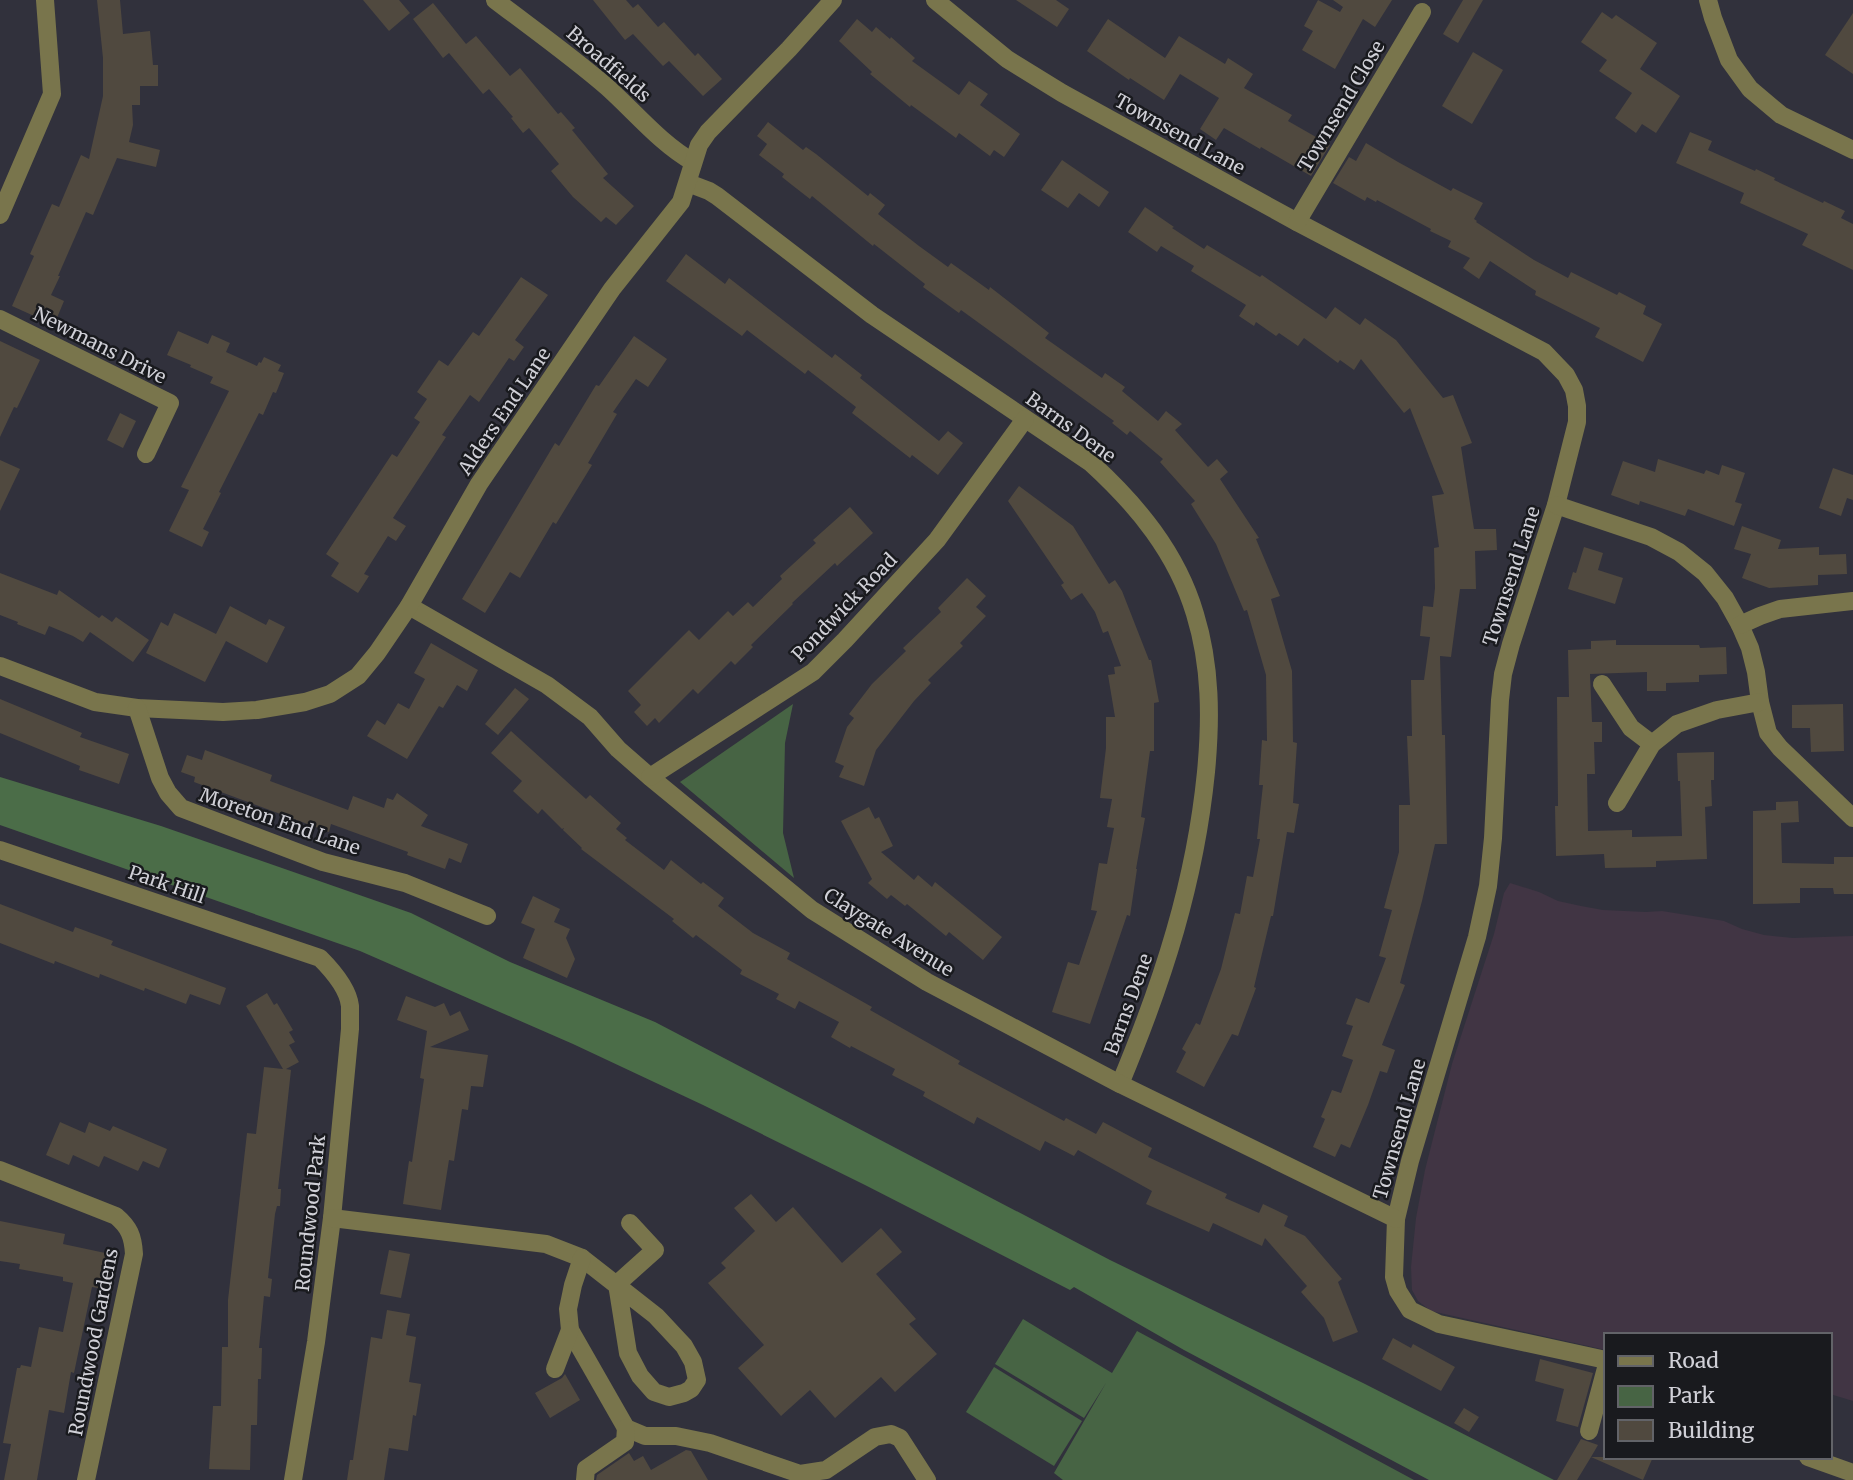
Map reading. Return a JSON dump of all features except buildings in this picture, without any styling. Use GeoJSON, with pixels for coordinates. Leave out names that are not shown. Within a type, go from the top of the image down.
{"type":"FeatureCollection","features":[{"type":"Feature","properties":{"kind":"street"},"geometry":{"type":"LineString","coordinates":[[0,215],[52,94],[45,0]]}},
{"type":"Feature","properties":{"kind":"street","name":"Broadfields"},"geometry":{"type":"LineString","coordinates":[[495,0],[583,66],[677,153],[693,162]]}},
{"type":"Feature","properties":{"kind":"street","name":"Alders End Lane"},"geometry":{"type":"LineString","coordinates":[[137,708],[223,712],[257,710],[305,702],[330,694],[358,676],[409,606],[479,484],[612,289],[681,202],[699,145],[708,132],[833,0]]}},
{"type":"Feature","properties":{"kind":"street","name":"Townsend Lane"},"geometry":{"type":"LineString","coordinates":[[936,0],[1007,59],[1062,93],[1297,222],[1544,352],[1566,375],[1574,390],[1577,422],[1556,505],[1503,674],[1488,886],[1477,937],[1410,1161],[1396,1219],[1394,1277],[1398,1291],[1410,1310],[1439,1324],[1604,1360]]}},
{"type":"Feature","properties":{"kind":"street"},"geometry":{"type":"LineString","coordinates":[[1708,0],[1729,60],[1750,89],[1781,115],[1853,150]]}},
{"type":"Feature","properties":{"kind":"street","name":"Townsend Close"},"geometry":{"type":"LineString","coordinates":[[1297,222],[1422,12]]}},
{"type":"Feature","properties":{"kind":"street","name":"Barns Dene"},"geometry":{"type":"LineString","coordinates":[[688,183],[717,196],[872,315],[1091,463],[1120,489],[1158,536],[1179,574],[1195,613],[1209,692],[1208,750],[1202,806],[1190,875],[1175,937],[1121,1084]]}},
{"type":"Feature","properties":{"kind":"street","name":"Newmans Drive"},"geometry":{"type":"LineString","coordinates":[[0,319],[170,403],[146,454]]}},
{"type":"Feature","properties":{"kind":"street","name":"Pondwick Road"},"geometry":{"type":"LineString","coordinates":[[650,777],[813,672],[937,540],[1025,419]]}},
{"type":"Feature","properties":{"kind":"street"},"geometry":{"type":"LineString","coordinates":[[1556,505],[1651,537],[1679,552],[1705,573],[1725,598],[1750,648],[1768,733],[1780,748],[1853,818]]}},
{"type":"Feature","properties":{"kind":"street"},"geometry":{"type":"LineString","coordinates":[[1740,625],[1780,609],[1853,601]]}},
{"type":"Feature","properties":{"kind":"street","name":"Claygate Avenue"},"geometry":{"type":"LineString","coordinates":[[409,606],[547,685],[590,717],[618,749],[650,777],[812,910],[926,982],[1121,1084],[1396,1219]]}},
{"type":"Feature","properties":{"kind":"street"},"geometry":{"type":"LineString","coordinates":[[0,666],[94,702],[137,708]]}},
{"type":"Feature","properties":{"kind":"street"},"geometry":{"type":"LineString","coordinates":[[1602,684],[1630,728],[1652,744]]}},
{"type":"Feature","properties":{"kind":"street"},"geometry":{"type":"LineString","coordinates":[[1617,803],[1652,744],[1677,724],[1717,710],[1760,702]]}},
{"type":"Feature","properties":{"kind":"street","name":"Moreton End Lane"},"geometry":{"type":"LineString","coordinates":[[137,708],[160,778],[181,808],[323,862],[405,883],[487,916]]}},
{"type":"Feature","properties":{"kind":"street","name":"Park Hill"},"geometry":{"type":"LineString","coordinates":[[0,850],[320,958]]}},
{"type":"Feature","properties":{"kind":"street","name":"Roundwood Park"},"geometry":{"type":"LineString","coordinates":[[293,1480],[316,1342],[350,1029],[349,1003],[331,969],[320,958]]}},
{"type":"Feature","properties":{"kind":"street","name":"Roundwood Gardens"},"geometry":{"type":"LineString","coordinates":[[0,1170],[116,1216],[128,1226],[133,1240],[134,1254],[86,1480]]}},
{"type":"Feature","properties":{"kind":"street"},"geometry":{"type":"LineString","coordinates":[[331,1218],[546,1244],[582,1258],[617,1284],[656,1316],[684,1346],[693,1362],[697,1380],[691,1389],[669,1398],[654,1392],[640,1376],[628,1353],[617,1284]]}},
{"type":"Feature","properties":{"kind":"street"},"geometry":{"type":"LineString","coordinates":[[617,1284],[655,1250],[630,1223]]}},
{"type":"Feature","properties":{"kind":"street"},"geometry":{"type":"LineString","coordinates":[[582,1258],[568,1309],[570,1330],[626,1428],[625,1442],[586,1469],[584,1480]]}},
{"type":"Feature","properties":{"kind":"street"},"geometry":{"type":"LineString","coordinates":[[555,1368],[570,1330]]}},
{"type":"Feature","properties":{"kind":"street"},"geometry":{"type":"LineString","coordinates":[[1589,1431],[1604,1375]]}},
{"type":"Feature","properties":{"kind":"street"},"geometry":{"type":"LineString","coordinates":[[626,1428],[645,1436],[676,1436],[710,1443],[800,1474],[827,1470],[875,1437],[891,1434],[900,1438],[927,1480]]}},
{"type":"Feature","properties":{"kind":"street"},"geometry":{"type":"LineString","coordinates":[[1814,1459],[1853,1473]]}},
{"type":"Feature","properties":{"kind":"shaded area"},"geometry":{"type":"Polygon","coordinates":[[[1510,883],[1558,901],[1581,906],[1603,910],[1662,911],[1724,921],[1764,935],[1793,938],[1853,936],[1853,1401],[1832,1395],[1832,1333],[1604,1333],[1604,1350],[1431,1311],[1418,1301],[1412,1290],[1411,1267],[1425,1170],[1452,1064],[1494,934],[1504,893],[1510,883]]]}},
{"type":"Feature","properties":{"kind":"green space"},"geometry":{"type":"Polygon","coordinates":[[[793,704],[785,743],[783,833],[794,878],[680,782],[793,704]]]}},
{"type":"Feature","properties":{"kind":"green space"},"geometry":{"type":"Polygon","coordinates":[[[0,777],[161,826],[411,913],[510,962],[655,1022],[1110,1260],[1363,1383],[1554,1480],[1429,1480],[1184,1350],[1074,1287],[1070,1290],[865,1185],[573,1044],[360,951],[0,825],[0,777]]]}},
{"type":"Feature","properties":{"kind":"green space"},"geometry":{"type":"Polygon","coordinates":[[[1023,1319],[1112,1373],[1137,1331],[1414,1480],[1063,1480],[1054,1473],[1106,1383],[1084,1418],[995,1364],[1023,1319]]]}},
{"type":"Feature","properties":{"kind":"green space"},"geometry":{"type":"Polygon","coordinates":[[[994,1367],[1082,1421],[1054,1466],[966,1412],[994,1367]]]}}]}
